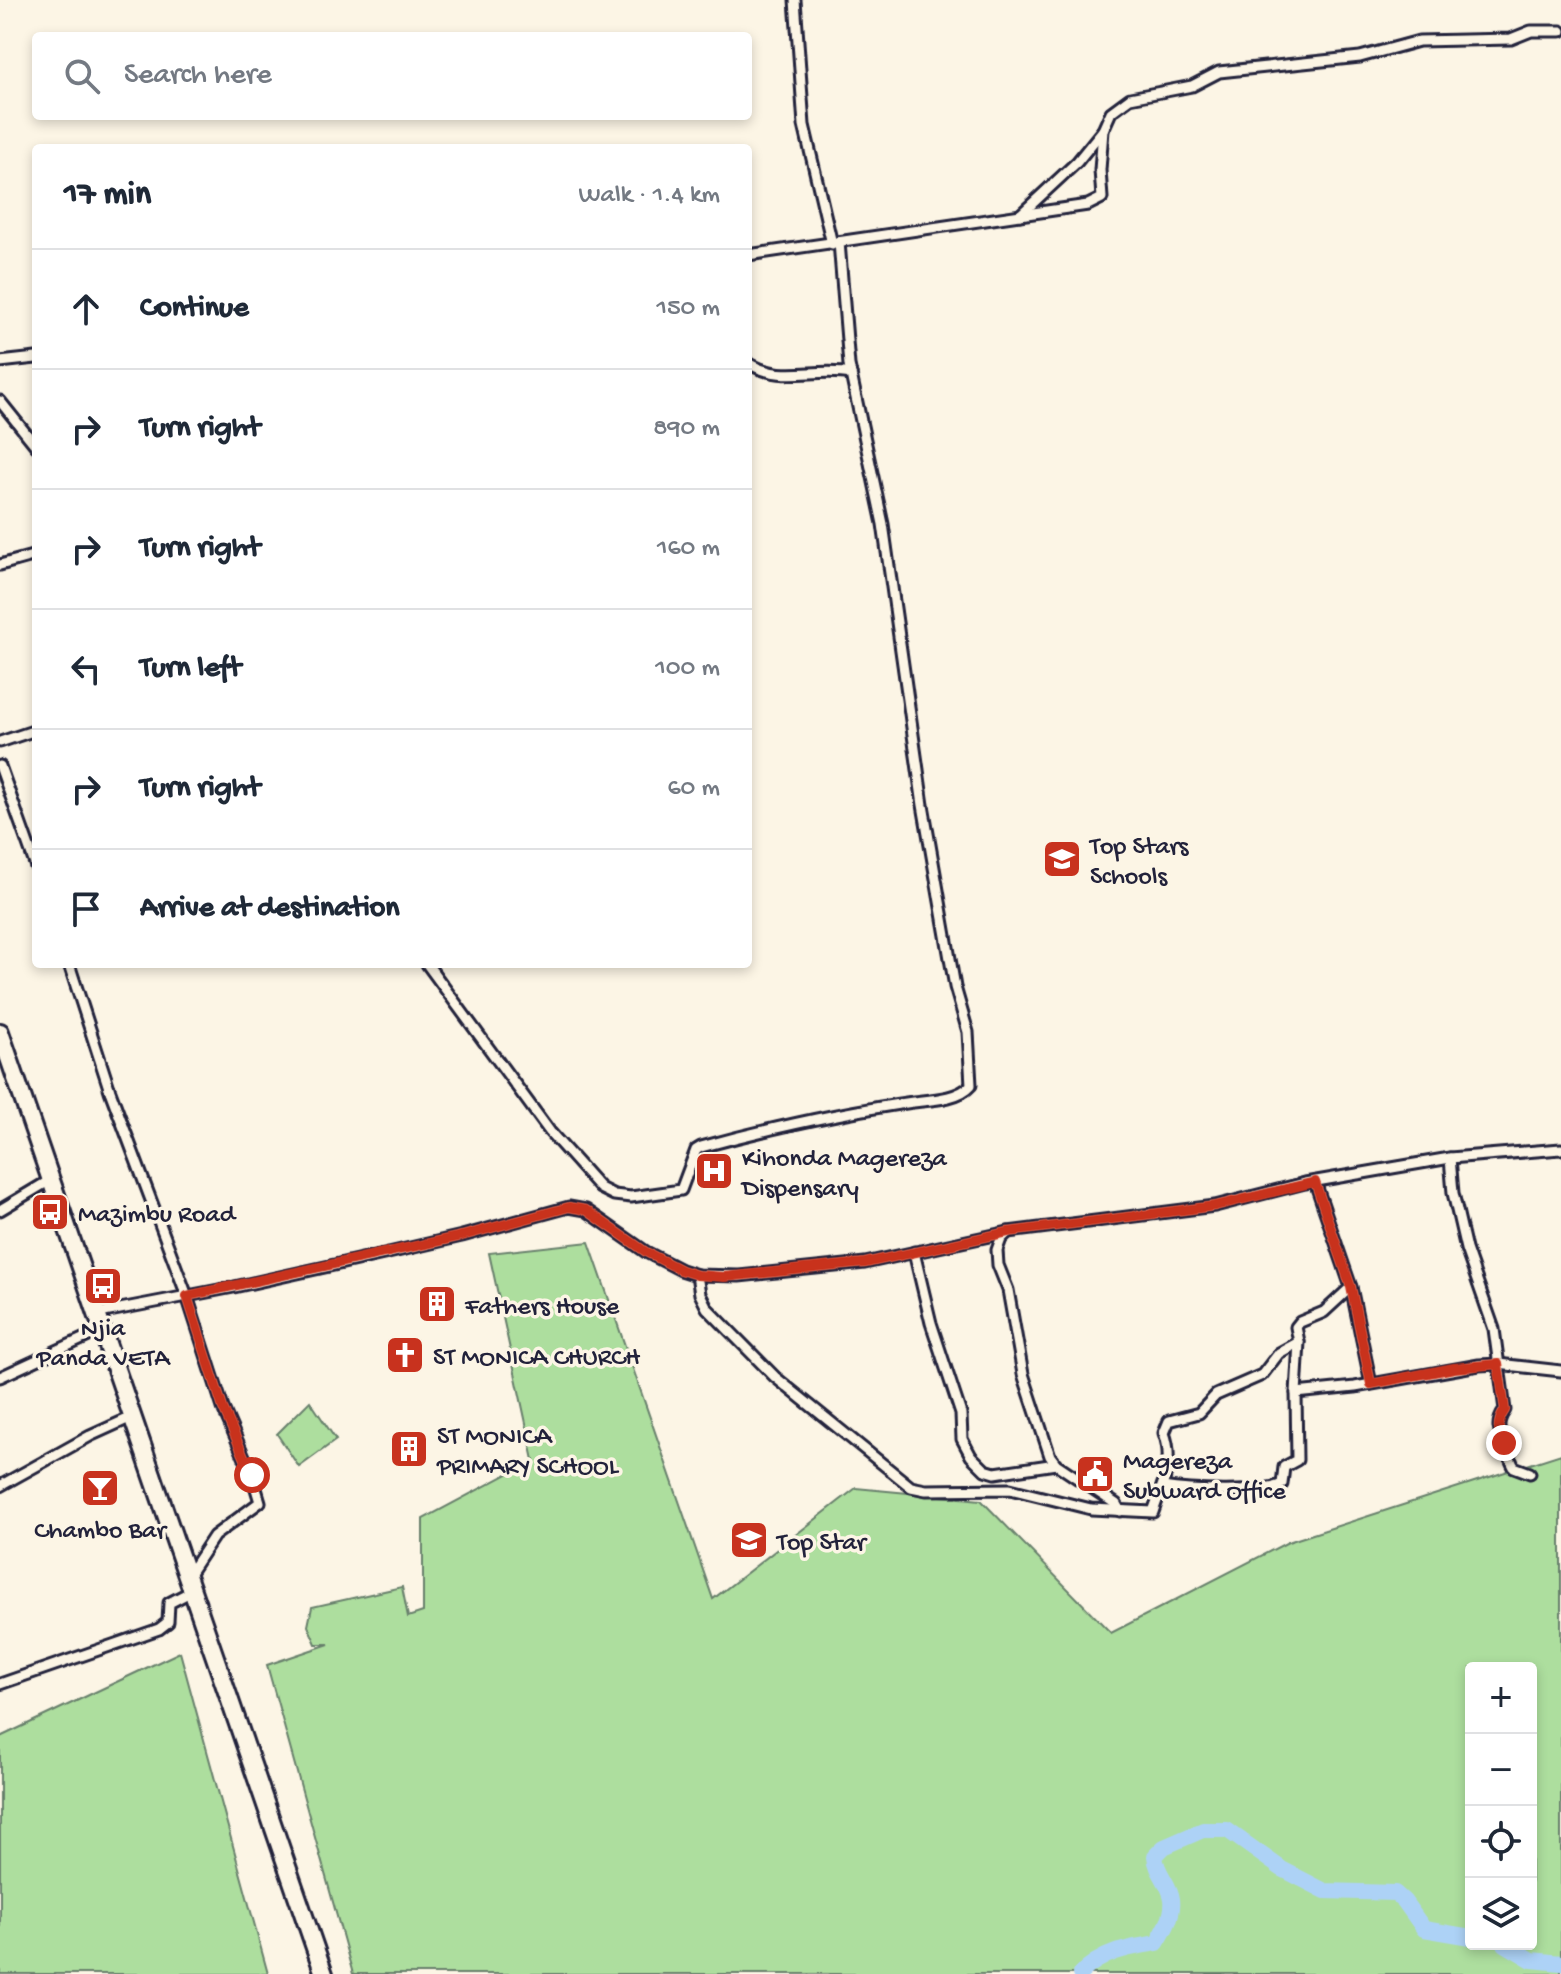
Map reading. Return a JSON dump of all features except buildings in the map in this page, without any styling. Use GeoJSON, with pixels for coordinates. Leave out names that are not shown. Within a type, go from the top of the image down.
{"type":"FeatureCollection","features":[{"type":"Feature","properties":{"kind":"highway"},"geometry":{"type":"LineString","coordinates":[[0,1032],[192,1582],[324,1974]]}},
{"type":"Feature","properties":{"kind":"street"},"geometry":{"type":"LineString","coordinates":[[430,968],[550,1132],[592,1181],[614,1195],[631,1197],[681,1190],[696,1150],[701,1147],[815,1120],[946,1097],[971,1085],[973,1075],[968,1032],[955,987],[923,805],[887,551],[851,374],[836,243],[804,125],[795,0]]}},
{"type":"Feature","properties":{"kind":"street"},"geometry":{"type":"LineString","coordinates":[[1020,215],[1077,162],[1103,130],[1111,112],[1124,100],[1192,86],[1219,72],[1360,57],[1419,41],[1511,39],[1531,31],[1561,31]]}},
{"type":"Feature","properties":{"kind":"street"},"geometry":{"type":"LineString","coordinates":[[752,254],[1068,210],[1102,198],[1100,170],[1103,130]]}},
{"type":"Feature","properties":{"kind":"street"},"geometry":{"type":"LineString","coordinates":[[0,362],[32,358]]}},
{"type":"Feature","properties":{"kind":"street"},"geometry":{"type":"LineString","coordinates":[[752,365],[782,376],[824,371],[851,374]]}},
{"type":"Feature","properties":{"kind":"street"},"geometry":{"type":"LineString","coordinates":[[0,401],[32,441]]}},
{"type":"Feature","properties":{"kind":"street"},"geometry":{"type":"LineString","coordinates":[[0,565],[32,556]]}},
{"type":"Feature","properties":{"kind":"street"},"geometry":{"type":"LineString","coordinates":[[0,742],[32,731]]}},
{"type":"Feature","properties":{"kind":"street"},"geometry":{"type":"LineString","coordinates":[[0,766],[32,844]]}},
{"type":"Feature","properties":{"kind":"street"},"geometry":{"type":"LineString","coordinates":[[0,1684],[159,1629],[168,1622],[169,1603],[192,1582],[214,1536],[260,1502],[252,1475],[223,1408],[187,1296],[110,1091],[70,968]]}},
{"type":"Feature","properties":{"kind":"street"},"geometry":{"type":"LineString","coordinates":[[99,1313],[462,1236],[569,1207],[586,1210],[646,1252],[697,1275],[724,1277],[865,1263],[1008,1232],[1215,1206],[1315,1182],[1450,1158],[1561,1149]]}},
{"type":"Feature","properties":{"kind":"street"},"geometry":{"type":"LineString","coordinates":[[1450,1158],[1453,1193],[1463,1235],[1492,1320],[1505,1410],[1500,1417],[1498,1434],[1514,1467],[1530,1473]]}},
{"type":"Feature","properties":{"kind":"street"},"geometry":{"type":"LineString","coordinates":[[0,1210],[53,1179]]}},
{"type":"Feature","properties":{"kind":"street"},"geometry":{"type":"LineString","coordinates":[[1315,1182],[1351,1287],[1371,1384]]}},
{"type":"Feature","properties":{"kind":"street"},"geometry":{"type":"LineString","coordinates":[[1008,1232],[997,1250],[998,1265],[1008,1290],[1023,1374],[1050,1456],[1056,1464],[1116,1504],[1120,1511]]}},
{"type":"Feature","properties":{"kind":"street"},"geometry":{"type":"LineString","coordinates":[[914,1252],[931,1323],[961,1414],[962,1439],[971,1456],[985,1470],[995,1473],[1056,1464]]}},
{"type":"Feature","properties":{"kind":"street"},"geometry":{"type":"LineString","coordinates":[[697,1275],[700,1294],[707,1308],[775,1377],[911,1487],[926,1490],[1010,1489],[1091,1509],[1153,1512],[1170,1460],[1164,1433],[1169,1421],[1199,1413],[1216,1395],[1262,1375],[1279,1353],[1299,1342]]}},
{"type":"Feature","properties":{"kind":"street"},"geometry":{"type":"LineString","coordinates":[[1162,1487],[1252,1490],[1282,1484],[1284,1467],[1297,1460],[1299,1342],[1295,1330],[1298,1323],[1324,1312],[1351,1287]]}},
{"type":"Feature","properties":{"kind":"street"},"geometry":{"type":"LineString","coordinates":[[0,1377],[104,1329]]}},
{"type":"Feature","properties":{"kind":"street"},"geometry":{"type":"LineString","coordinates":[[1296,1393],[1498,1364],[1561,1371]]}},
{"type":"Feature","properties":{"kind":"street"},"geometry":{"type":"LineString","coordinates":[[0,1486],[90,1436],[134,1416]]}},
{"type":"Feature","properties":{"kind":"green space"},"geometry":{"type":"Polygon","coordinates":[[[589,1242],[713,1599],[856,1488],[981,1500],[1111,1633],[1288,1542],[1561,1454],[1561,1974],[353,1974],[267,1665],[329,1644],[316,1644],[308,1626],[312,1607],[402,1587],[408,1617],[423,1612],[423,1519],[534,1460],[489,1253],[589,1242]]]}},
{"type":"Feature","properties":{"kind":"green space"},"geometry":{"type":"Polygon","coordinates":[[[310,1401],[336,1440],[299,1467],[277,1434],[310,1401]]]}},
{"type":"Feature","properties":{"kind":"green space"},"geometry":{"type":"Polygon","coordinates":[[[180,1652],[268,1974],[0,1974],[0,1737],[180,1652]]]}},
{"type":"Feature","properties":{"kind":"waterway"},"geometry":{"type":"LineString","coordinates":[[1080,1974],[1106,1956],[1157,1943],[1168,1922],[1172,1905],[1171,1893],[1155,1856],[1164,1847],[1203,1830],[1227,1830],[1282,1869],[1325,1891],[1395,1893],[1424,1929],[1465,1936]]}},
{"type":"Feature","properties":{"kind":"waterway"},"geometry":{"type":"LineString","coordinates":[[1515,1950],[1532,1960],[1561,1963]]}},
{"type":"Feature","properties":{"kind":"place","name":"Top Stars Schools"},"geometry":{"type":"Point","coordinates":[1062,859]}},
{"type":"Feature","properties":{"kind":"place","name":"Kihonda Magereza Dispensary"},"geometry":{"type":"Point","coordinates":[714,1171]}},
{"type":"Feature","properties":{"kind":"place","name":"Mazimbu Road"},"geometry":{"type":"Point","coordinates":[50,1212]}},
{"type":"Feature","properties":{"kind":"place","name":"Njia Panda VETA"},"geometry":{"type":"Point","coordinates":[103,1286]}},
{"type":"Feature","properties":{"kind":"place","name":"Fathers House"},"geometry":{"type":"Point","coordinates":[437,1304]}},
{"type":"Feature","properties":{"kind":"place","name":"ST MONICA CHURCH"},"geometry":{"type":"Point","coordinates":[405,1355]}},
{"type":"Feature","properties":{"kind":"place","name":"ST MONICA PRIMARY SCHOOL"},"geometry":{"type":"Point","coordinates":[409,1449]}},
{"type":"Feature","properties":{"kind":"place","name":"Magereza Subward Office"},"geometry":{"type":"Point","coordinates":[1095,1474]}},
{"type":"Feature","properties":{"kind":"place","name":"Chambo Bar"},"geometry":{"type":"Point","coordinates":[100,1488]}},
{"type":"Feature","properties":{"kind":"place","name":"Top Star"},"geometry":{"type":"Point","coordinates":[749,1540]}},
{"type":"Feature","properties":{"kind":"route"},"geometry":{"type":"LineString","coordinates":[[252,1475],[223,1408],[187,1296],[462,1236],[569,1207],[586,1210],[646,1252],[681,1270],[724,1277],[865,1263],[1008,1232],[1215,1206],[1315,1182],[1351,1287],[1371,1384],[1454,1368],[1498,1364],[1505,1410],[1500,1417],[1498,1434],[1504,1443]]}}]}
